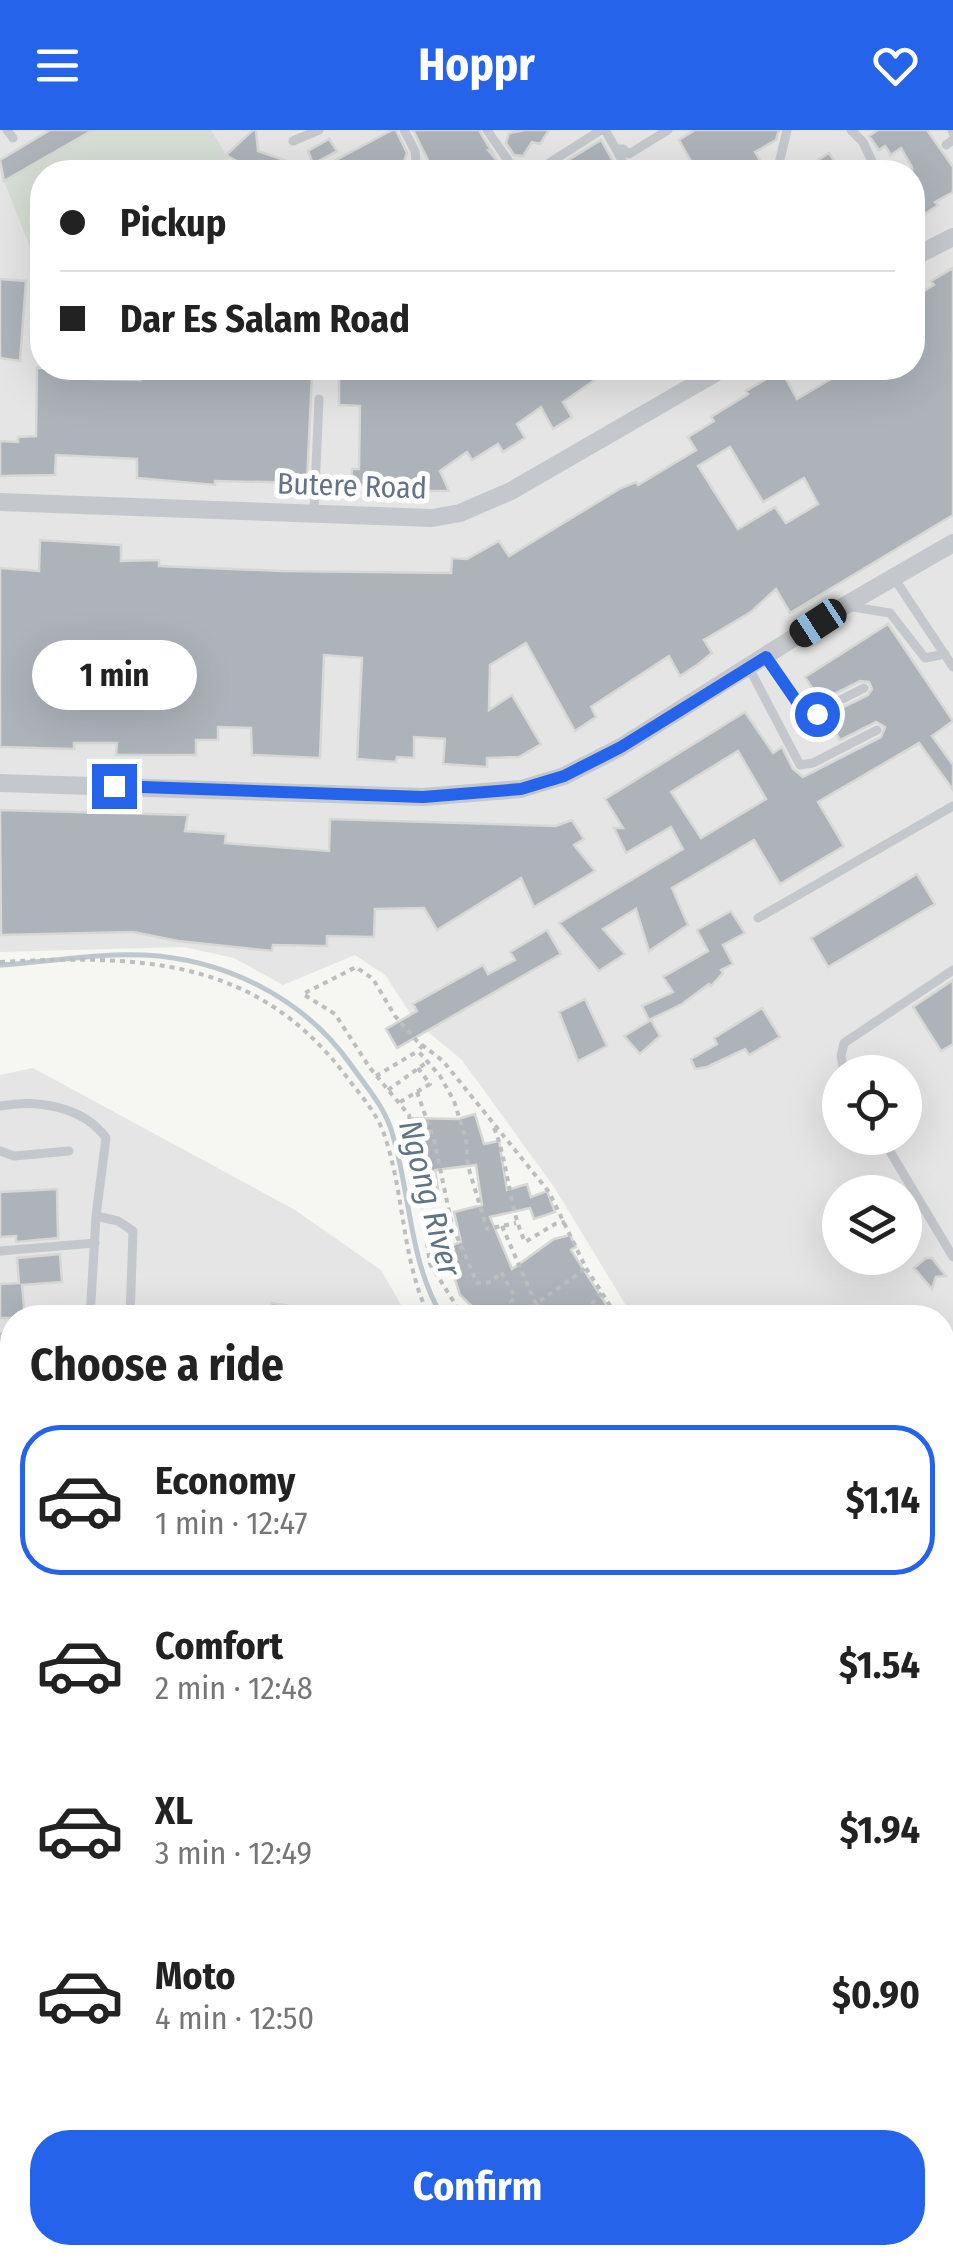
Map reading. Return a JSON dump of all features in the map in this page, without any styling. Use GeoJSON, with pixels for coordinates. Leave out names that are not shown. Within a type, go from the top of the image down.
{"type":"FeatureCollection","features":[{"type":"Feature","properties":{"kind":"street"},"geometry":{"type":"LineString","coordinates":[[925,251],[953,237]]}},
{"type":"Feature","properties":{"kind":"street","name":"Butere Road"},"geometry":{"type":"LineString","coordinates":[[0,502],[432,518],[460,513],[511,491],[703,380]]}},
{"type":"Feature","properties":{"kind":"street"},"geometry":{"type":"LineString","coordinates":[[0,783],[423,797],[521,789],[564,776],[621,747],[844,606],[953,543]]}},
{"type":"Feature","properties":{"kind":"lane"},"geometry":{"type":"LineString","coordinates":[[293,141],[319,130]]}},
{"type":"Feature","properties":{"kind":"lane"},"geometry":{"type":"LineString","coordinates":[[404,130],[416,160]]}},
{"type":"Feature","properties":{"kind":"lane"},"geometry":{"type":"LineString","coordinates":[[487,130],[508,160]]}},
{"type":"Feature","properties":{"kind":"lane"},"geometry":{"type":"LineString","coordinates":[[554,160],[603,130],[622,160]]}},
{"type":"Feature","properties":{"kind":"lane"},"geometry":{"type":"LineString","coordinates":[[616,149],[629,154],[668,130]]}},
{"type":"Feature","properties":{"kind":"lane"},"geometry":{"type":"LineString","coordinates":[[780,160],[787,130]]}},
{"type":"Feature","properties":{"kind":"lane"},"geometry":{"type":"LineString","coordinates":[[851,130],[863,142],[871,160]]}},
{"type":"Feature","properties":{"kind":"lane"},"geometry":{"type":"LineString","coordinates":[[314,513],[319,399]]}},
{"type":"Feature","properties":{"kind":"lane"},"geometry":{"type":"LineString","coordinates":[[894,578],[953,667]]}},
{"type":"Feature","properties":{"kind":"lane"},"geometry":{"type":"LineString","coordinates":[[844,606],[890,613],[925,658],[946,654]]}},
{"type":"Feature","properties":{"kind":"lane"},"geometry":{"type":"LineString","coordinates":[[766,657],[810,716],[864,688]]}},
{"type":"Feature","properties":{"kind":"lane"},"geometry":{"type":"LineString","coordinates":[[748,668],[800,765],[813,763],[877,730]]}},
{"type":"Feature","properties":{"kind":"lane"},"geometry":{"type":"LineString","coordinates":[[758,918],[953,806]]}},
{"type":"Feature","properties":{"kind":"lane"},"geometry":{"type":"LineString","coordinates":[[843,1055],[844,1043],[953,970]]}},
{"type":"Feature","properties":{"kind":"lane"},"geometry":{"type":"LineString","coordinates":[[0,1106],[40,1104],[79,1116],[98,1126],[106,1138],[91,1305]]}},
{"type":"Feature","properties":{"kind":"lane"},"geometry":{"type":"LineString","coordinates":[[0,1151],[14,1156],[69,1151]]}},
{"type":"Feature","properties":{"kind":"lane"},"geometry":{"type":"LineString","coordinates":[[892,1155],[953,1257]]}},
{"type":"Feature","properties":{"kind":"lane"},"geometry":{"type":"LineString","coordinates":[[96,1216],[118,1221],[133,1232],[130,1305]]}},
{"type":"Feature","properties":{"kind":"lane"},"geometry":{"type":"LineString","coordinates":[[0,1251],[95,1243]]}},
{"type":"Feature","properties":{"kind":"path"},"geometry":{"type":"LineString","coordinates":[[0,962],[150,963],[214,976],[276,1006],[323,1045],[376,1116],[392,1160],[406,1248],[424,1305]]}},
{"type":"Feature","properties":{"kind":"path"},"geometry":{"type":"LineString","coordinates":[[456,1305],[430,1264],[409,1115],[376,1076],[334,1014],[303,994],[356,967],[373,979],[395,1016],[442,1061],[549,1192],[586,1268],[610,1305]]}},
{"type":"Feature","properties":{"kind":"path"},"geometry":{"type":"LineString","coordinates":[[376,1076],[422,1046]]}},
{"type":"Feature","properties":{"kind":"path"},"geometry":{"type":"LineString","coordinates":[[418,1051],[454,1101],[487,1229],[516,1222]]}},
{"type":"Feature","properties":{"kind":"path"},"geometry":{"type":"LineString","coordinates":[[388,1090],[427,1062]]}},
{"type":"Feature","properties":{"kind":"path"},"geometry":{"type":"LineString","coordinates":[[398,1103],[430,1084],[418,1068]]}},
{"type":"Feature","properties":{"kind":"path"},"geometry":{"type":"LineString","coordinates":[[417,1092],[434,1140],[452,1225],[477,1283],[492,1282],[500,1272],[515,1296],[511,1302],[514,1305]]}},
{"type":"Feature","properties":{"kind":"path"},"geometry":{"type":"LineString","coordinates":[[492,1124],[503,1149],[516,1222],[525,1242],[565,1222]]}},
{"type":"Feature","properties":{"kind":"path"},"geometry":{"type":"LineString","coordinates":[[502,1226],[536,1304],[586,1268]]}},
{"type":"Feature","properties":{"kind":"path"},"geometry":{"type":"LineString","coordinates":[[590,1305],[602,1293]]}},
{"type":"Feature","properties":{"kind":"shaded area"},"geometry":{"type":"Polygon","coordinates":[[[0,130],[953,130],[953,1305],[626,1305],[554,1187],[462,1060],[416,1022],[385,975],[355,955],[283,985],[234,958],[184,947],[0,952],[0,130]]]}},
{"type":"Feature","properties":{"kind":"shaded area"},"geometry":{"type":"Polygon","coordinates":[[[93,130],[211,130],[229,160],[41,160],[93,130]]]}},
{"type":"Feature","properties":{"kind":"shaded area"},"geometry":{"type":"Polygon","coordinates":[[[30,166],[30,247],[4,181],[30,166]]]}},
{"type":"Feature","properties":{"kind":"shaded area"},"geometry":{"type":"Polygon","coordinates":[[[33,1068],[295,1210],[381,1270],[401,1305],[0,1305],[0,1075],[33,1068]]]}},
{"type":"Feature","properties":{"kind":"building"},"geometry":{"type":"Polygon","coordinates":[[[50,130],[93,130],[41,160],[30,160],[30,166],[4,181],[0,160],[50,130]]]}},
{"type":"Feature","properties":{"kind":"building"},"geometry":{"type":"Polygon","coordinates":[[[256,130],[258,151],[284,160],[235,160],[226,155],[256,130]]]}},
{"type":"Feature","properties":{"kind":"building"},"geometry":{"type":"Polygon","coordinates":[[[392,130],[396,130],[407,153],[404,160],[336,160],[392,130]]]}},
{"type":"Feature","properties":{"kind":"building"},"geometry":{"type":"Polygon","coordinates":[[[413,130],[479,130],[496,160],[428,160],[413,130]]]}},
{"type":"Feature","properties":{"kind":"building"},"geometry":{"type":"Polygon","coordinates":[[[549,130],[540,144],[532,142],[523,156],[514,155],[506,143],[509,133],[549,130]]]}},
{"type":"Feature","properties":{"kind":"building"},"geometry":{"type":"Polygon","coordinates":[[[695,130],[779,130],[776,140],[755,152],[760,160],[690,160],[679,140],[695,130]]]}},
{"type":"Feature","properties":{"kind":"building"},"geometry":{"type":"Polygon","coordinates":[[[878,130],[927,130],[953,167],[953,192],[935,202],[938,205],[925,214],[925,160],[908,160],[901,148],[891,155],[885,146],[879,150],[869,136],[878,130]]]}},
{"type":"Feature","properties":{"kind":"building"},"geometry":{"type":"Polygon","coordinates":[[[329,139],[337,151],[311,160],[308,151],[329,139]]]}},
{"type":"Feature","properties":{"kind":"building"},"geometry":{"type":"Polygon","coordinates":[[[601,140],[612,160],[568,160],[601,140]]]}},
{"type":"Feature","properties":{"kind":"building"},"geometry":{"type":"Polygon","coordinates":[[[953,268],[953,515],[790,613],[776,589],[751,612],[704,640],[712,653],[697,665],[680,676],[669,656],[591,707],[596,717],[575,731],[526,643],[490,665],[489,710],[512,695],[541,744],[519,757],[487,758],[487,767],[443,764],[445,739],[414,737],[414,758],[397,757],[396,762],[357,759],[362,658],[324,655],[320,758],[252,755],[251,728],[218,727],[218,740],[196,740],[196,755],[116,755],[117,743],[74,743],[74,749],[0,747],[0,568],[39,571],[40,540],[121,545],[121,561],[159,560],[159,566],[451,573],[452,558],[467,559],[499,541],[509,556],[621,488],[636,482],[638,485],[696,450],[688,437],[764,380],[787,380],[797,399],[829,380],[925,380],[925,290],[934,285],[931,281],[953,268]],[[730,447],[698,466],[738,529],[775,507],[786,523],[818,504],[804,478],[763,502],[730,447]]]}},
{"type":"Feature","properties":{"kind":"building"},"geometry":{"type":"Polygon","coordinates":[[[0,279],[26,281],[20,361],[0,358],[0,279]]]}},
{"type":"Feature","properties":{"kind":"building"},"geometry":{"type":"Polygon","coordinates":[[[37,380],[312,380],[307,483],[215,481],[215,485],[137,478],[137,459],[56,455],[55,475],[0,476],[0,441],[18,442],[18,437],[36,436],[37,380]]]}},
{"type":"Feature","properties":{"kind":"building"},"geometry":{"type":"Polygon","coordinates":[[[339,380],[595,380],[563,402],[572,417],[553,429],[541,407],[517,424],[525,438],[503,452],[498,444],[472,460],[467,452],[440,471],[449,491],[375,491],[376,485],[351,485],[352,469],[359,469],[360,406],[339,405],[339,380]]]}},
{"type":"Feature","properties":{"kind":"building"},"geometry":{"type":"Polygon","coordinates":[[[888,624],[953,721],[932,736],[953,765],[953,790],[919,743],[818,802],[844,846],[780,884],[754,840],[672,888],[688,925],[649,951],[636,909],[603,929],[625,954],[599,971],[559,923],[683,849],[671,827],[626,853],[614,828],[623,828],[605,799],[745,712],[773,753],[782,747],[793,769],[803,777],[881,737],[885,727],[876,722],[840,740],[826,716],[868,695],[872,689],[869,682],[860,681],[820,701],[805,677],[888,624]],[[738,751],[671,792],[701,838],[766,799],[738,751]]]}},
{"type":"Feature","properties":{"kind":"building"},"geometry":{"type":"Polygon","coordinates":[[[0,810],[188,815],[185,831],[226,834],[225,843],[329,851],[330,819],[556,826],[572,820],[584,839],[574,845],[595,871],[534,907],[521,878],[437,930],[424,908],[375,909],[374,937],[327,936],[327,946],[273,945],[272,951],[133,932],[1,935],[0,810]]]}},
{"type":"Feature","properties":{"kind":"building"},"geometry":{"type":"Polygon","coordinates":[[[917,874],[935,904],[828,967],[811,938],[917,874]]]}},
{"type":"Feature","properties":{"kind":"building"},"geometry":{"type":"Polygon","coordinates":[[[731,911],[745,933],[723,945],[733,964],[721,970],[723,973],[711,986],[649,1020],[642,1006],[673,992],[663,977],[708,951],[697,930],[731,911]]]}},
{"type":"Feature","properties":{"kind":"building"},"geometry":{"type":"Polygon","coordinates":[[[547,930],[561,954],[397,1048],[386,1029],[417,1011],[413,1004],[483,965],[488,974],[515,960],[510,952],[547,930]]]}},
{"type":"Feature","properties":{"kind":"building"},"geometry":{"type":"Polygon","coordinates":[[[953,980],[953,1044],[941,1051],[913,1007],[953,980]]]}},
{"type":"Feature","properties":{"kind":"building"},"geometry":{"type":"Polygon","coordinates":[[[585,999],[607,1046],[578,1061],[559,1012],[585,999]]]}},
{"type":"Feature","properties":{"kind":"building"},"geometry":{"type":"Polygon","coordinates":[[[762,1008],[780,1037],[749,1055],[745,1049],[695,1069],[691,1059],[717,1044],[714,1038],[762,1008]]]}},
{"type":"Feature","properties":{"kind":"building"},"geometry":{"type":"Polygon","coordinates":[[[651,1020],[660,1036],[640,1054],[624,1036],[651,1020]]]}},
{"type":"Feature","properties":{"kind":"building"},"geometry":{"type":"Polygon","coordinates":[[[475,1114],[484,1144],[499,1141],[507,1190],[527,1184],[531,1197],[547,1191],[555,1212],[534,1219],[530,1208],[490,1217],[512,1269],[554,1239],[570,1235],[576,1247],[571,1250],[607,1305],[470,1305],[460,1295],[450,1263],[441,1266],[436,1251],[461,1242],[454,1212],[482,1205],[476,1165],[435,1170],[440,1202],[426,1204],[409,1118],[458,1119],[475,1114]]]}},
{"type":"Feature","properties":{"kind":"building"},"geometry":{"type":"Polygon","coordinates":[[[57,1189],[58,1238],[16,1242],[16,1236],[0,1237],[0,1192],[57,1189]]]}},
{"type":"Feature","properties":{"kind":"building"},"geometry":{"type":"Polygon","coordinates":[[[60,1254],[62,1282],[22,1285],[24,1305],[0,1305],[0,1284],[19,1283],[17,1258],[60,1254]]]}},
{"type":"Feature","properties":{"kind":"building"},"geometry":{"type":"Polygon","coordinates":[[[932,1258],[946,1276],[936,1277],[932,1289],[920,1275],[922,1261],[932,1258]]]}},
{"type":"Feature","properties":{"kind":"waterway","name":"Ngong River"},"geometry":{"type":"LineString","coordinates":[[0,965],[108,955],[174,958],[204,964],[260,986],[310,1020],[332,1041],[386,1116],[423,1275],[436,1305]]}},
{"type":"Feature","properties":{"kind":"route"},"geometry":{"type":"LineString","coordinates":[[114,786],[423,797],[521,789],[564,776],[621,747],[766,657],[804,712],[810,716],[817,714]]}}]}
